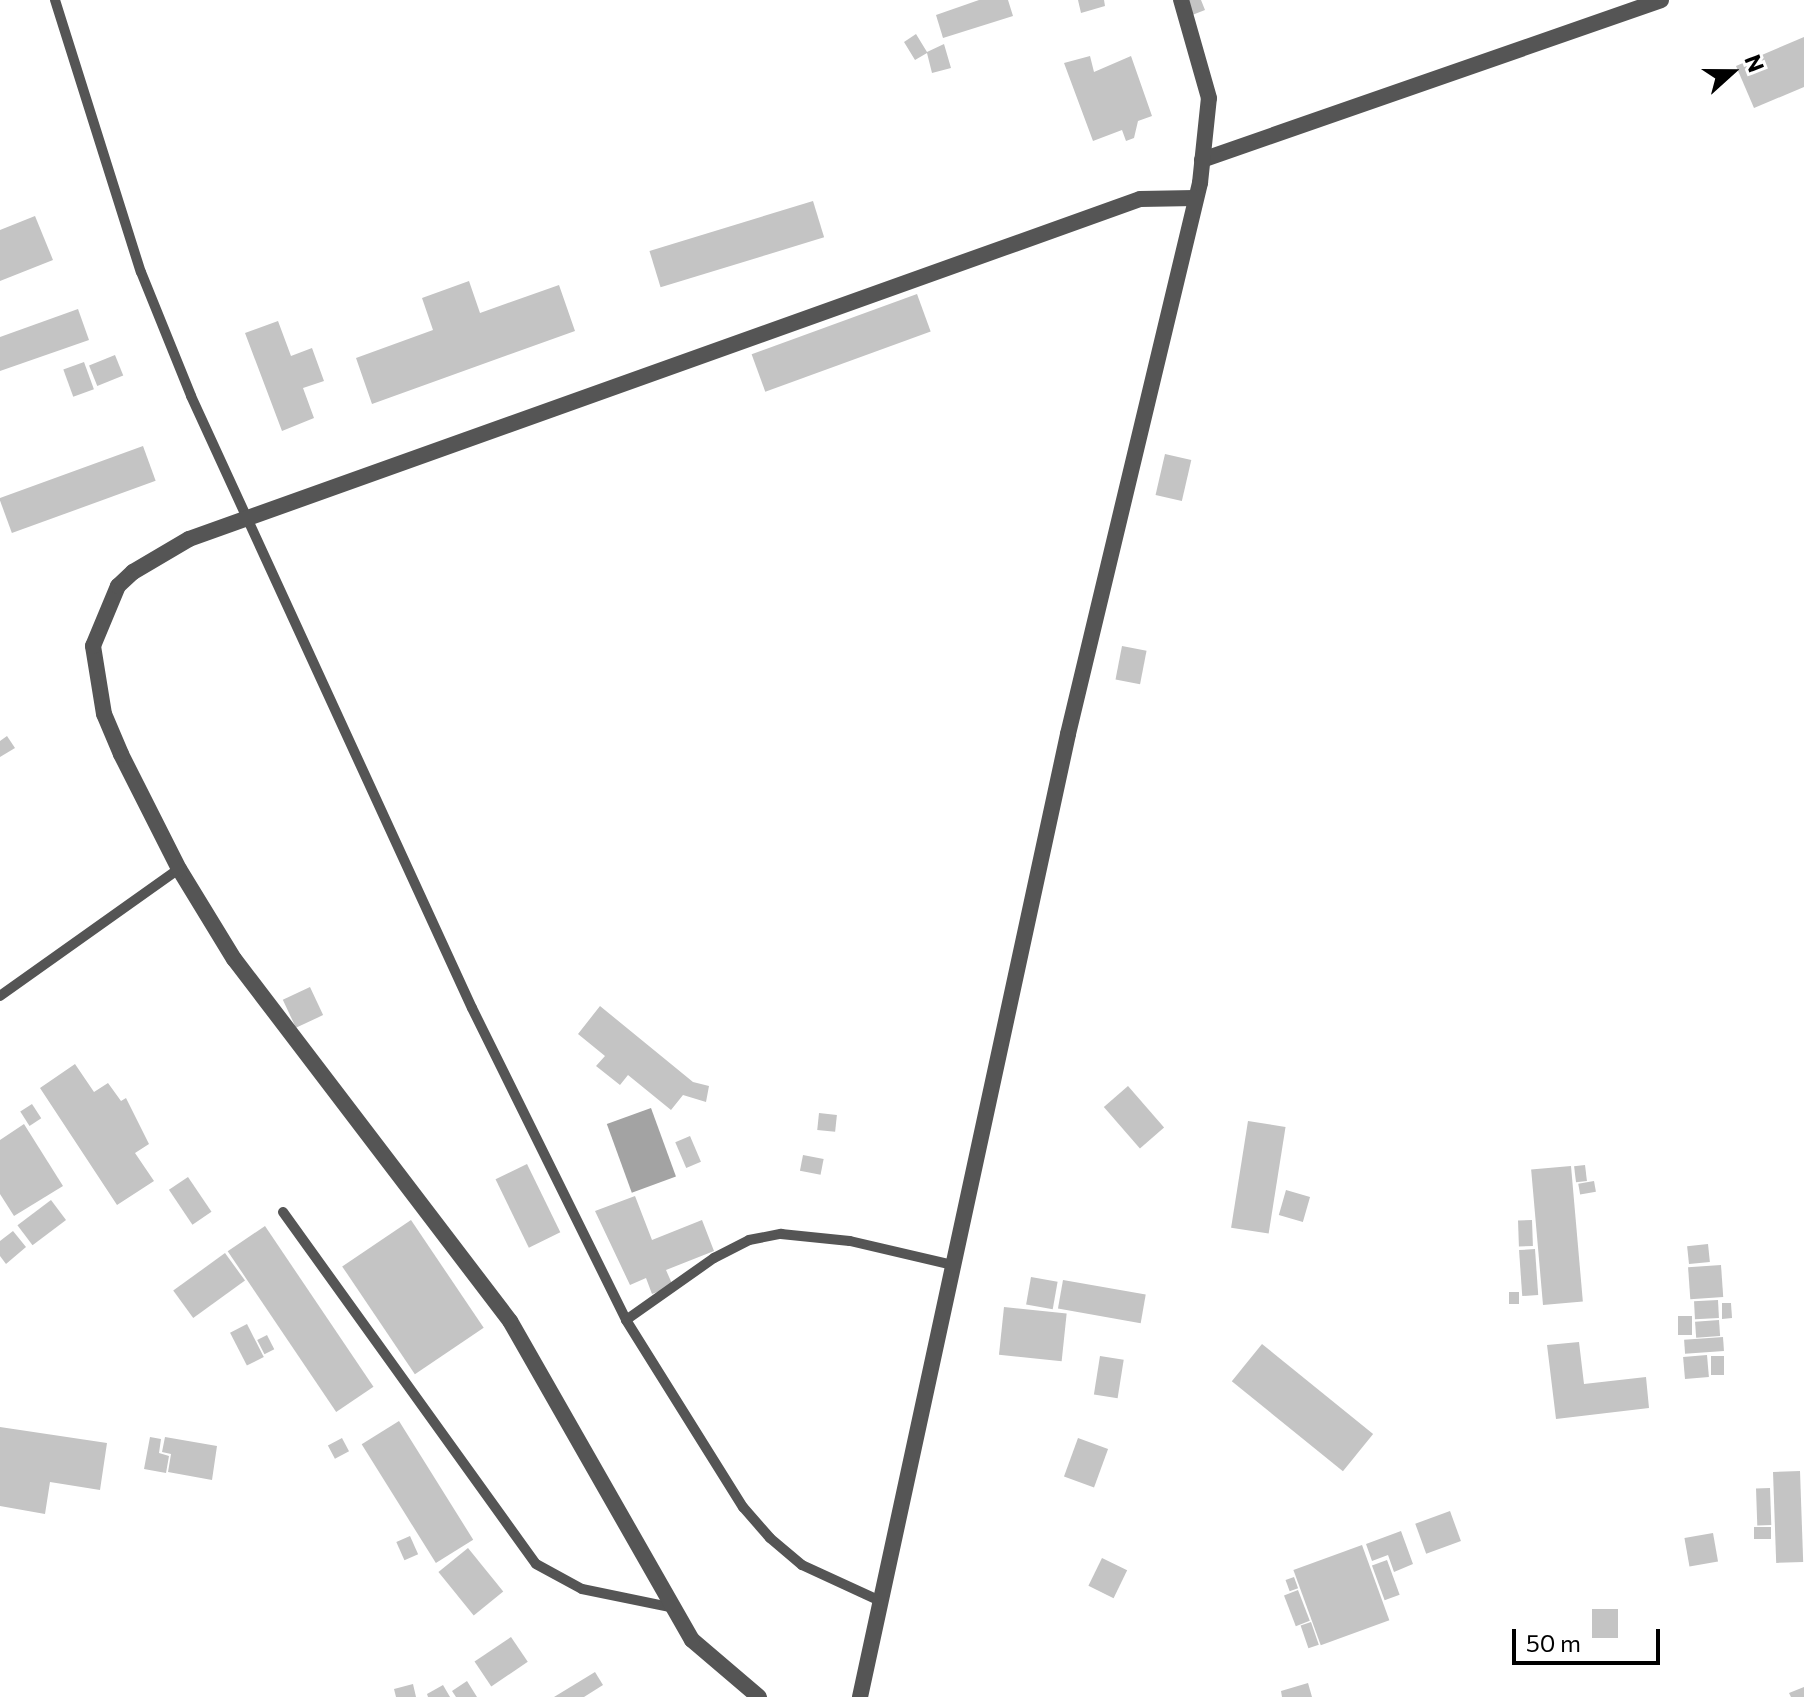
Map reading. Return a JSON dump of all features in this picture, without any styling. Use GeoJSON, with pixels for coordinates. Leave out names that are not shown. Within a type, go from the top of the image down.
{"type":"FeatureCollection","features":[{"type":"Feature","properties":{"kind":"street"},"geometry":{"type":"LineString","coordinates":[[860,1697],[878,1600],[1068,734],[1195,198],[1210,120],[1207,78],[1181,0]]}},
{"type":"Feature","properties":{"kind":"street"},"geometry":{"type":"LineString","coordinates":[[1202,160],[1661,0]]}},
{"type":"Feature","properties":{"kind":"street"},"geometry":{"type":"LineString","coordinates":[[759,1697],[713,1663],[670,1607],[510,1321],[234,959],[179,869],[104,714],[93,646],[103,612],[133,572],[189,539],[1140,199],[1195,198]]}},
{"type":"Feature","properties":{"kind":"lane"},"geometry":{"type":"LineString","coordinates":[[55,0],[141,272],[248,517],[472,1008],[626,1320],[743,1507],[770,1538],[802,1565],[878,1600]]}},
{"type":"Feature","properties":{"kind":"lane"},"geometry":{"type":"LineString","coordinates":[[0,996],[179,869]]}},
{"type":"Feature","properties":{"kind":"lane"},"geometry":{"type":"LineString","coordinates":[[283,1212],[536,1564],[582,1589],[670,1607]]}},
{"type":"Feature","properties":{"kind":"lane"},"geometry":{"type":"LineString","coordinates":[[626,1320],[714,1258],[749,1240],[781,1234],[850,1241],[952,1265]]}},
{"type":"Feature","properties":{"kind":"shaded area"},"geometry":{"type":"Polygon","coordinates":[[[651,1108],[676,1177],[632,1193],[607,1124],[651,1108]]]}},
{"type":"Feature","properties":{"kind":"building"},"geometry":{"type":"Polygon","coordinates":[[[979,0],[1008,0],[1013,16],[943,38],[936,15],[979,0]]]}},
{"type":"Feature","properties":{"kind":"building"},"geometry":{"type":"Polygon","coordinates":[[[1078,0],[1104,0],[1105,6],[1081,13],[1078,0]]]}},
{"type":"Feature","properties":{"kind":"building"},"geometry":{"type":"Polygon","coordinates":[[[1175,0],[1201,0],[1205,10],[1182,19],[1175,0]]]}},
{"type":"Feature","properties":{"kind":"building"},"geometry":{"type":"Polygon","coordinates":[[[916,34],[927,52],[944,44],[951,68],[932,73],[927,53],[915,60],[904,42],[916,34]]]}},
{"type":"Feature","properties":{"kind":"building"},"geometry":{"type":"Polygon","coordinates":[[[1804,37],[1804,87],[1754,108],[1736,66],[1804,37]]]}},
{"type":"Feature","properties":{"kind":"building"},"geometry":{"type":"Polygon","coordinates":[[[1090,56],[1094,72],[1131,56],[1152,116],[1138,121],[1134,138],[1126,141],[1122,130],[1093,141],[1064,63],[1090,56]]]}},
{"type":"Feature","properties":{"kind":"building"},"geometry":{"type":"Polygon","coordinates":[[[813,201],[824,237],[661,287],[649,251],[813,201]]]}},
{"type":"Feature","properties":{"kind":"building"},"geometry":{"type":"Polygon","coordinates":[[[35,216],[53,260],[0,281],[0,230],[35,216]]]}},
{"type":"Feature","properties":{"kind":"building"},"geometry":{"type":"Polygon","coordinates":[[[469,281],[480,313],[559,285],[575,331],[372,404],[356,358],[433,330],[422,298],[469,281]]]}},
{"type":"Feature","properties":{"kind":"building"},"geometry":{"type":"Polygon","coordinates":[[[917,294],[931,332],[765,392],[752,354],[917,294]]]}},
{"type":"Feature","properties":{"kind":"building"},"geometry":{"type":"Polygon","coordinates":[[[78,309],[89,340],[0,371],[0,337],[78,309]]]}},
{"type":"Feature","properties":{"kind":"building"},"geometry":{"type":"Polygon","coordinates":[[[278,321],[291,356],[312,348],[324,381],[303,388],[314,418],[282,431],[245,333],[278,321]]]}},
{"type":"Feature","properties":{"kind":"building"},"geometry":{"type":"Polygon","coordinates":[[[115,355],[123,375],[97,386],[89,365],[115,355]]]}},
{"type":"Feature","properties":{"kind":"building"},"geometry":{"type":"Polygon","coordinates":[[[84,362],[94,389],[73,397],[63,370],[84,362]]]}},
{"type":"Feature","properties":{"kind":"building"},"geometry":{"type":"Polygon","coordinates":[[[143,446],[156,481],[12,533],[0,498],[143,446]]]}},
{"type":"Feature","properties":{"kind":"building"},"geometry":{"type":"Polygon","coordinates":[[[1165,454],[1191,460],[1182,501],[1156,495],[1165,454]]]}},
{"type":"Feature","properties":{"kind":"building"},"geometry":{"type":"Polygon","coordinates":[[[1122,646],[1147,651],[1140,684],[1116,679],[1122,646]]]}},
{"type":"Feature","properties":{"kind":"building"},"geometry":{"type":"Polygon","coordinates":[[[7,736],[15,748],[0,757],[0,741],[7,736]]]}},
{"type":"Feature","properties":{"kind":"building"},"geometry":{"type":"Polygon","coordinates":[[[310,987],[323,1015],[296,1028],[283,1000],[310,987]]]}},
{"type":"Feature","properties":{"kind":"building"},"geometry":{"type":"Polygon","coordinates":[[[600,1006],[693,1082],[709,1086],[706,1102],[683,1095],[671,1110],[628,1075],[620,1085],[596,1066],[605,1056],[578,1034],[600,1006]]]}},
{"type":"Feature","properties":{"kind":"building"},"geometry":{"type":"Polygon","coordinates":[[[75,1064],[94,1092],[108,1083],[121,1101],[126,1098],[149,1144],[135,1153],[154,1181],[117,1205],[40,1088],[75,1064]]]}},
{"type":"Feature","properties":{"kind":"building"},"geometry":{"type":"Polygon","coordinates":[[[1128,1086],[1164,1128],[1140,1149],[1104,1107],[1128,1086]]]}},
{"type":"Feature","properties":{"kind":"building"},"geometry":{"type":"Polygon","coordinates":[[[32,1104],[41,1118],[30,1126],[20,1112],[32,1104]]]}},
{"type":"Feature","properties":{"kind":"building"},"geometry":{"type":"Polygon","coordinates":[[[819,1113],[837,1115],[835,1132],[817,1130],[819,1113]]]}},
{"type":"Feature","properties":{"kind":"building"},"geometry":{"type":"Polygon","coordinates":[[[1248,1121],[1286,1127],[1269,1234],[1231,1228],[1248,1121]]]}},
{"type":"Feature","properties":{"kind":"building"},"geometry":{"type":"Polygon","coordinates":[[[24,1124],[63,1186],[14,1216],[0,1194],[0,1140],[24,1124]]]}},
{"type":"Feature","properties":{"kind":"building"},"geometry":{"type":"Polygon","coordinates":[[[690,1136],[701,1162],[686,1168],[675,1142],[690,1136]]]}},
{"type":"Feature","properties":{"kind":"building"},"geometry":{"type":"Polygon","coordinates":[[[803,1155],[824,1159],[821,1175],[800,1171],[803,1155]]]}},
{"type":"Feature","properties":{"kind":"building"},"geometry":{"type":"Polygon","coordinates":[[[527,1164],[560,1232],[529,1248],[496,1179],[527,1164]]]}},
{"type":"Feature","properties":{"kind":"building"},"geometry":{"type":"Polygon","coordinates":[[[1585,1165],[1587,1181],[1576,1182],[1574,1166],[1585,1165]]]}},
{"type":"Feature","properties":{"kind":"building"},"geometry":{"type":"Polygon","coordinates":[[[1571,1166],[1583,1301],[1543,1305],[1531,1169],[1571,1166]]]}},
{"type":"Feature","properties":{"kind":"building"},"geometry":{"type":"Polygon","coordinates":[[[188,1177],[211,1212],[192,1225],[169,1190],[188,1177]]]}},
{"type":"Feature","properties":{"kind":"building"},"geometry":{"type":"Polygon","coordinates":[[[1594,1181],[1596,1192],[1580,1195],[1578,1184],[1594,1181]]]}},
{"type":"Feature","properties":{"kind":"building"},"geometry":{"type":"Polygon","coordinates":[[[1286,1190],[1310,1197],[1303,1222],[1279,1215],[1286,1190]]]}},
{"type":"Feature","properties":{"kind":"building"},"geometry":{"type":"Polygon","coordinates":[[[635,1196],[652,1240],[702,1220],[714,1251],[666,1270],[673,1286],[652,1294],[646,1278],[630,1285],[595,1211],[635,1196]]]}},
{"type":"Feature","properties":{"kind":"building"},"geometry":{"type":"Polygon","coordinates":[[[51,1200],[66,1220],[33,1245],[17,1225],[51,1200]]]}},
{"type":"Feature","properties":{"kind":"building"},"geometry":{"type":"Polygon","coordinates":[[[411,1220],[484,1328],[415,1374],[342,1266],[411,1220]]]}},
{"type":"Feature","properties":{"kind":"building"},"geometry":{"type":"Polygon","coordinates":[[[1518,1220],[1532,1220],[1533,1246],[1519,1246],[1518,1220]]]}},
{"type":"Feature","properties":{"kind":"building"},"geometry":{"type":"Polygon","coordinates":[[[265,1226],[373,1387],[336,1412],[228,1251],[265,1226]]]}},
{"type":"Feature","properties":{"kind":"building"},"geometry":{"type":"Polygon","coordinates":[[[13,1231],[26,1247],[6,1264],[0,1256],[0,1241],[13,1231]]]}},
{"type":"Feature","properties":{"kind":"building"},"geometry":{"type":"Polygon","coordinates":[[[1708,1244],[1710,1262],[1689,1264],[1687,1246],[1708,1244]]]}},
{"type":"Feature","properties":{"kind":"building"},"geometry":{"type":"Polygon","coordinates":[[[1535,1249],[1538,1295],[1522,1296],[1519,1250],[1535,1249]]]}},
{"type":"Feature","properties":{"kind":"building"},"geometry":{"type":"Polygon","coordinates":[[[225,1253],[245,1281],[193,1318],[173,1291],[225,1253]]]}},
{"type":"Feature","properties":{"kind":"building"},"geometry":{"type":"Polygon","coordinates":[[[1721,1265],[1723,1297],[1690,1299],[1688,1267],[1721,1265]]]}},
{"type":"Feature","properties":{"kind":"building"},"geometry":{"type":"Polygon","coordinates":[[[1031,1277],[1058,1282],[1053,1309],[1026,1305],[1031,1277]]]}},
{"type":"Feature","properties":{"kind":"building"},"geometry":{"type":"Polygon","coordinates":[[[1063,1280],[1146,1295],[1141,1323],[1058,1309],[1063,1280]]]}},
{"type":"Feature","properties":{"kind":"building"},"geometry":{"type":"Polygon","coordinates":[[[1509,1292],[1519,1292],[1519,1304],[1509,1304],[1509,1292]]]}},
{"type":"Feature","properties":{"kind":"building"},"geometry":{"type":"Polygon","coordinates":[[[1718,1300],[1719,1318],[1695,1319],[1694,1301],[1718,1300]]]}},
{"type":"Feature","properties":{"kind":"building"},"geometry":{"type":"Polygon","coordinates":[[[1722,1303],[1731,1303],[1732,1318],[1722,1319],[1722,1303]]]}},
{"type":"Feature","properties":{"kind":"building"},"geometry":{"type":"Polygon","coordinates":[[[1004,1307],[1067,1314],[1062,1361],[999,1355],[1004,1307]]]}},
{"type":"Feature","properties":{"kind":"building"},"geometry":{"type":"Polygon","coordinates":[[[1678,1316],[1692,1316],[1692,1335],[1678,1335],[1678,1316]]]}},
{"type":"Feature","properties":{"kind":"building"},"geometry":{"type":"Polygon","coordinates":[[[1719,1320],[1720,1336],[1696,1338],[1695,1322],[1719,1320]]]}},
{"type":"Feature","properties":{"kind":"building"},"geometry":{"type":"Polygon","coordinates":[[[247,1324],[264,1357],[247,1366],[230,1333],[247,1324]]]}},
{"type":"Feature","properties":{"kind":"building"},"geometry":{"type":"Polygon","coordinates":[[[267,1335],[274,1349],[264,1354],[257,1340],[267,1335]]]}},
{"type":"Feature","properties":{"kind":"building"},"geometry":{"type":"Polygon","coordinates":[[[1723,1337],[1724,1351],[1685,1354],[1684,1340],[1723,1337]]]}},
{"type":"Feature","properties":{"kind":"building"},"geometry":{"type":"Polygon","coordinates":[[[1579,1342],[1584,1384],[1646,1377],[1649,1408],[1556,1419],[1547,1345],[1579,1342]]]}},
{"type":"Feature","properties":{"kind":"building"},"geometry":{"type":"Polygon","coordinates":[[[1262,1344],[1373,1434],[1343,1471],[1232,1381],[1262,1344]]]}},
{"type":"Feature","properties":{"kind":"building"},"geometry":{"type":"Polygon","coordinates":[[[1707,1355],[1709,1377],[1685,1379],[1683,1357],[1707,1355]]]}},
{"type":"Feature","properties":{"kind":"building"},"geometry":{"type":"Polygon","coordinates":[[[1100,1356],[1124,1360],[1118,1398],[1094,1395],[1100,1356]]]}},
{"type":"Feature","properties":{"kind":"building"},"geometry":{"type":"Polygon","coordinates":[[[1711,1356],[1724,1356],[1724,1375],[1711,1375],[1711,1356]]]}},
{"type":"Feature","properties":{"kind":"building"},"geometry":{"type":"Polygon","coordinates":[[[399,1421],[473,1540],[436,1563],[362,1444],[399,1421]]]}},
{"type":"Feature","properties":{"kind":"building"},"geometry":{"type":"Polygon","coordinates":[[[0,1427],[107,1443],[100,1490],[50,1482],[45,1514],[0,1506],[0,1427]]]}},
{"type":"Feature","properties":{"kind":"building"},"geometry":{"type":"Polygon","coordinates":[[[150,1437],[161,1439],[159,1453],[169,1456],[166,1473],[144,1469],[150,1437]]]}},
{"type":"Feature","properties":{"kind":"building"},"geometry":{"type":"Polygon","coordinates":[[[165,1437],[217,1446],[212,1480],[168,1472],[171,1454],[162,1452],[165,1437]]]}},
{"type":"Feature","properties":{"kind":"building"},"geometry":{"type":"Polygon","coordinates":[[[342,1438],[349,1451],[335,1459],[328,1446],[342,1438]]]}},
{"type":"Feature","properties":{"kind":"building"},"geometry":{"type":"Polygon","coordinates":[[[1078,1438],[1108,1449],[1094,1487],[1064,1477],[1078,1438]]]}},
{"type":"Feature","properties":{"kind":"building"},"geometry":{"type":"Polygon","coordinates":[[[1800,1471],[1803,1562],[1776,1563],[1773,1472],[1800,1471]]]}},
{"type":"Feature","properties":{"kind":"building"},"geometry":{"type":"Polygon","coordinates":[[[1756,1488],[1770,1488],[1771,1525],[1757,1525],[1756,1488]]]}},
{"type":"Feature","properties":{"kind":"building"},"geometry":{"type":"Polygon","coordinates":[[[1450,1511],[1461,1541],[1426,1554],[1415,1524],[1450,1511]]]}},
{"type":"Feature","properties":{"kind":"building"},"geometry":{"type":"Polygon","coordinates":[[[1754,1527],[1771,1527],[1771,1539],[1754,1539],[1754,1527]]]}},
{"type":"Feature","properties":{"kind":"building"},"geometry":{"type":"Polygon","coordinates":[[[1401,1531],[1413,1564],[1394,1572],[1388,1555],[1372,1561],[1366,1544],[1401,1531]]]}},
{"type":"Feature","properties":{"kind":"building"},"geometry":{"type":"Polygon","coordinates":[[[1713,1533],[1718,1562],[1689,1567],[1684,1538],[1713,1533]]]}},
{"type":"Feature","properties":{"kind":"building"},"geometry":{"type":"Polygon","coordinates":[[[410,1536],[418,1554],[404,1560],[396,1542],[410,1536]]]}},
{"type":"Feature","properties":{"kind":"building"},"geometry":{"type":"Polygon","coordinates":[[[1362,1545],[1389,1620],[1321,1645],[1293,1570],[1362,1545]]]}},
{"type":"Feature","properties":{"kind":"building"},"geometry":{"type":"Polygon","coordinates":[[[468,1548],[503,1592],[474,1615],[438,1572],[468,1548]]]}},
{"type":"Feature","properties":{"kind":"building"},"geometry":{"type":"Polygon","coordinates":[[[1102,1558],[1127,1570],[1114,1598],[1088,1586],[1102,1558]]]}},
{"type":"Feature","properties":{"kind":"building"},"geometry":{"type":"Polygon","coordinates":[[[1387,1560],[1400,1595],[1385,1600],[1372,1565],[1387,1560]]]}},
{"type":"Feature","properties":{"kind":"building"},"geometry":{"type":"Polygon","coordinates":[[[1294,1577],[1298,1588],[1290,1591],[1286,1580],[1294,1577]]]}},
{"type":"Feature","properties":{"kind":"building"},"geometry":{"type":"Polygon","coordinates":[[[1298,1590],[1310,1621],[1296,1626],[1284,1595],[1298,1590]]]}},
{"type":"Feature","properties":{"kind":"building"},"geometry":{"type":"Polygon","coordinates":[[[1592,1609],[1618,1609],[1618,1638],[1592,1638],[1592,1609]]]}},
{"type":"Feature","properties":{"kind":"building"},"geometry":{"type":"Polygon","coordinates":[[[1311,1622],[1319,1645],[1308,1648],[1301,1626],[1311,1622]]]}},
{"type":"Feature","properties":{"kind":"building"},"geometry":{"type":"Polygon","coordinates":[[[511,1637],[528,1662],[491,1686],[475,1662],[511,1637]]]}},
{"type":"Feature","properties":{"kind":"building"},"geometry":{"type":"Polygon","coordinates":[[[595,1672],[603,1685],[584,1697],[554,1697],[595,1672]]]}},
{"type":"Feature","properties":{"kind":"building"},"geometry":{"type":"Polygon","coordinates":[[[467,1681],[477,1697],[456,1697],[452,1691],[467,1681]]]}},
{"type":"Feature","properties":{"kind":"building"},"geometry":{"type":"Polygon","coordinates":[[[1308,1683],[1312,1697],[1282,1697],[1281,1691],[1308,1683]]]}},
{"type":"Feature","properties":{"kind":"building"},"geometry":{"type":"Polygon","coordinates":[[[413,1684],[416,1697],[396,1697],[394,1689],[413,1684]]]}},
{"type":"Feature","properties":{"kind":"building"},"geometry":{"type":"Polygon","coordinates":[[[443,1685],[450,1697],[428,1697],[427,1694],[443,1685]]]}},
{"type":"Feature","properties":{"kind":"building"},"geometry":{"type":"Polygon","coordinates":[[[1804,1687],[1804,1697],[1791,1697],[1789,1693],[1804,1687]]]}}]}
